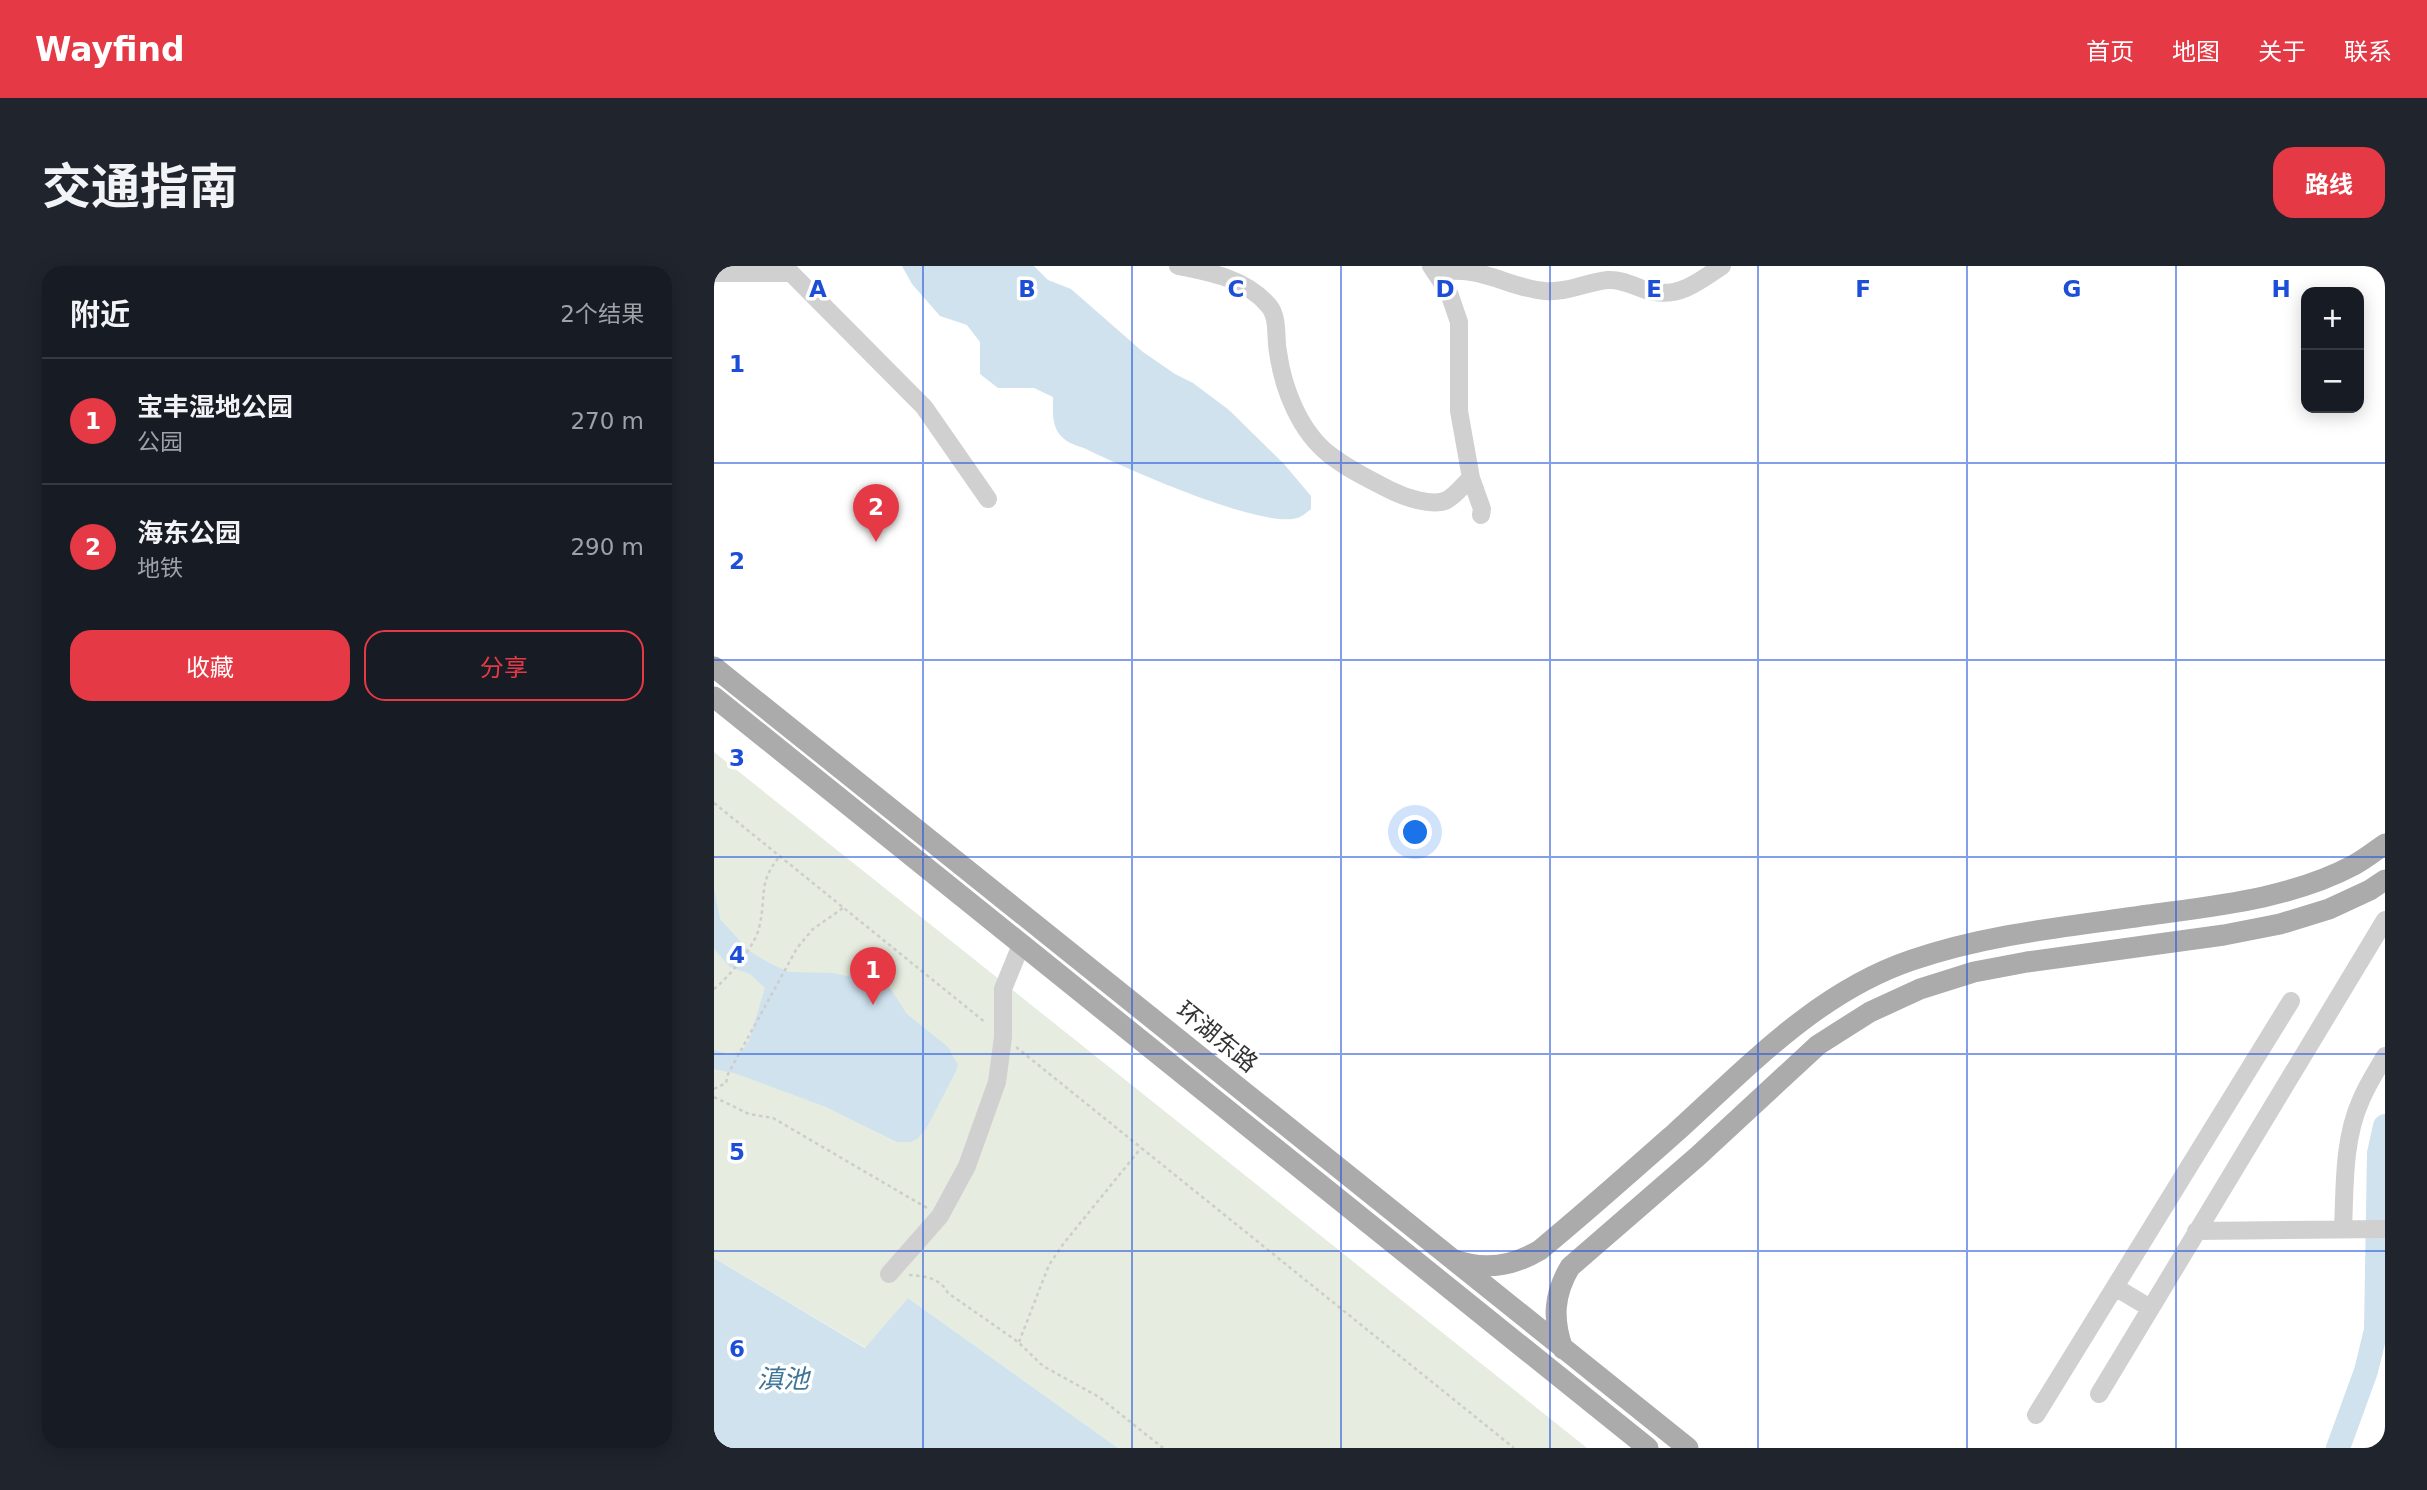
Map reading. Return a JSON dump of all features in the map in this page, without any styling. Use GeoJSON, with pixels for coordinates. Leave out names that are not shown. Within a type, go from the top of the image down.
{"type":"FeatureCollection","features":[{"type":"Feature","properties":{"kind":"main road","name":"环湖东路"},"geometry":{"type":"LineString","coordinates":[[714,667],[1688,1448]]}},
{"type":"Feature","properties":{"kind":"main road","name":"环湖东路"},"geometry":{"type":"LineString","coordinates":[[714,698],[1648,1448]]}},
{"type":"Feature","properties":{"kind":"main road"},"geometry":{"type":"LineString","coordinates":[[1451,1258],[1475,1265],[1501,1265],[1515,1262],[1540,1250],[1801,1020],[1855,986],[1909,961],[1967,943],[2000,937],[2219,906],[2273,895],[2356,864],[2385,844]]}},
{"type":"Feature","properties":{"kind":"main road"},"geometry":{"type":"LineString","coordinates":[[1563,1349],[1558,1336],[1555,1310],[1560,1283],[1570,1267],[1698,1156],[1818,1045],[1870,1012],[1920,989],[1974,972],[2027,962],[2224,935],[2280,924],[2329,909],[2385,880]]}},
{"type":"Feature","properties":{"kind":"street"},"geometry":{"type":"LineString","coordinates":[[1178,266],[1224,277],[1251,289],[1271,308],[1282,375],[1295,408],[1307,432],[1330,456],[1401,496],[1432,502],[1450,499],[1471,478]]}},
{"type":"Feature","properties":{"kind":"street"},"geometry":{"type":"LineString","coordinates":[[1605,266],[1626,282]]}},
{"type":"Feature","properties":{"kind":"street"},"geometry":{"type":"LineString","coordinates":[[1433,269],[1463,271],[1545,291],[1566,291],[1608,280],[1626,282],[1655,292],[1674,292],[1692,287],[1721,266]]}},
{"type":"Feature","properties":{"kind":"street"},"geometry":{"type":"LineString","coordinates":[[1433,269],[1449,293],[1459,322],[1459,411],[1471,478],[1482,509],[1481,515]]}},
{"type":"Feature","properties":{"kind":"street"},"geometry":{"type":"LineString","coordinates":[[714,273],[788,270],[924,407],[988,499]]}},
{"type":"Feature","properties":{"kind":"street"},"geometry":{"type":"LineString","coordinates":[[2099,1394],[2385,920]]}},
{"type":"Feature","properties":{"kind":"street"},"geometry":{"type":"LineString","coordinates":[[888,1274],[940,1216],[967,1166],[997,1082],[1003,1037],[1003,989],[1021,945]]}},
{"type":"Feature","properties":{"kind":"street"},"geometry":{"type":"LineString","coordinates":[[2036,1415],[2291,1001]]}},
{"type":"Feature","properties":{"kind":"street"},"geometry":{"type":"LineString","coordinates":[[2344,1229],[2347,1157],[2353,1124],[2361,1099],[2385,1056]]}},
{"type":"Feature","properties":{"kind":"street"},"geometry":{"type":"LineString","coordinates":[[2196,1231],[2385,1229]]}},
{"type":"Feature","properties":{"kind":"street"},"geometry":{"type":"LineString","coordinates":[[2115,1287],[2150,1308]]}},
{"type":"Feature","properties":{"kind":"path"},"geometry":{"type":"LineString","coordinates":[[714,803],[1514,1448]]}},
{"type":"Feature","properties":{"kind":"path"},"geometry":{"type":"LineString","coordinates":[[714,989],[751,947],[759,932],[764,882],[768,871],[780,856]]}},
{"type":"Feature","properties":{"kind":"path"},"geometry":{"type":"LineString","coordinates":[[714,1089],[726,1083],[728,1074],[791,958],[813,929],[844,907]]}},
{"type":"Feature","properties":{"kind":"path"},"geometry":{"type":"LineString","coordinates":[[715,1098],[749,1114],[773,1118],[940,1216]]}},
{"type":"Feature","properties":{"kind":"path"},"geometry":{"type":"LineString","coordinates":[[1018,1342],[1044,1275],[1064,1242],[1141,1148]]}},
{"type":"Feature","properties":{"kind":"path"},"geometry":{"type":"LineString","coordinates":[[888,1274],[933,1278],[944,1286],[948,1293],[1018,1342],[1043,1366],[1099,1397],[1163,1448]]}},
{"type":"Feature","properties":{"kind":"shaded area"},"geometry":{"type":"Polygon","coordinates":[[[714,752],[1587,1448],[1118,1448],[908,1298],[866,1348],[714,1258],[714,752]]]}},
{"type":"Feature","properties":{"kind":"water"},"geometry":{"type":"Polygon","coordinates":[[[902,266],[1034,266],[1048,280],[1071,289],[1143,352],[1193,383],[1229,410],[1284,464],[1311,496],[1311,509],[1297,518],[1279,519],[1224,506],[1159,482],[1067,441],[1058,433],[1054,423],[1053,397],[1034,388],[998,388],[980,374],[980,342],[967,325],[940,316],[912,284],[902,266]]]}},
{"type":"Feature","properties":{"kind":"water"},"geometry":{"type":"Polygon","coordinates":[[[714,888],[720,919],[749,951],[789,972],[882,976],[907,1014],[948,1047],[958,1065],[956,1071],[926,1129],[917,1139],[897,1142],[826,1107],[734,1073],[714,1069],[714,1050],[728,1054],[741,1052],[749,1041],[765,988],[750,974],[730,967],[714,949],[714,888]]]}},
{"type":"Feature","properties":{"kind":"water","name":"滇池"},"geometry":{"type":"Polygon","coordinates":[[[714,1258],[865,1348],[908,1298],[1118,1448],[714,1448],[714,1258]]]}},
{"type":"Feature","properties":{"kind":"waterway"},"geometry":{"type":"LineString","coordinates":[[2338,1448],[2366,1371],[2376,1330],[2379,1153],[2385,1126]]}},
{"type":"Feature","properties":{"kind":"place","name":"海东公园"},"geometry":{"type":"Point","coordinates":[876,542]}},
{"type":"Feature","properties":{"kind":"place","name":"宝丰湿地公园"},"geometry":{"type":"Point","coordinates":[873,1005]}}]}
